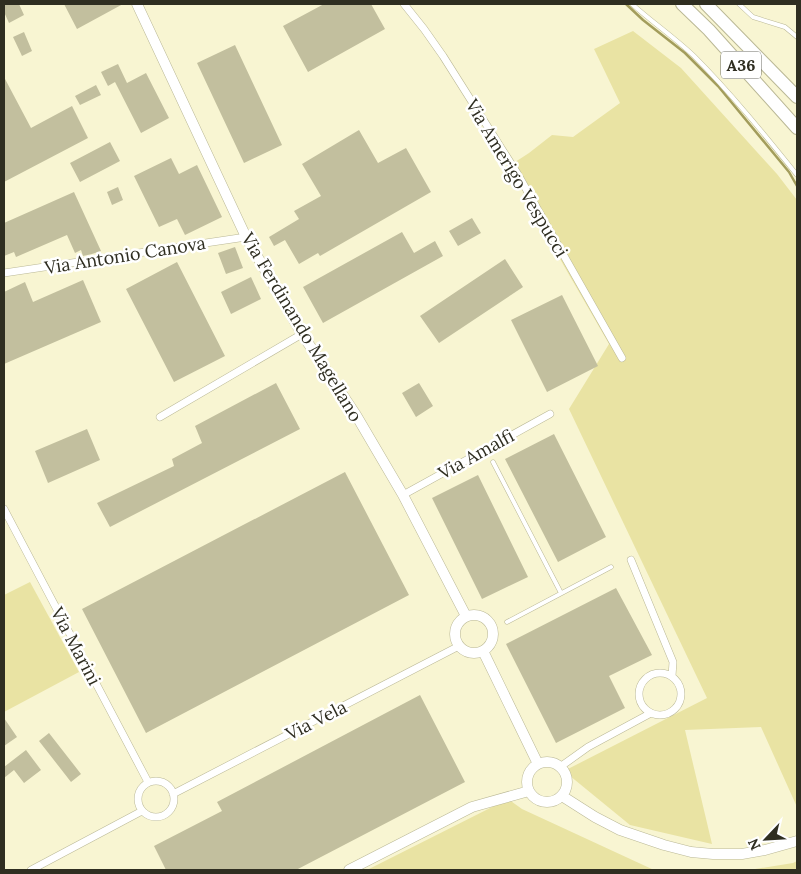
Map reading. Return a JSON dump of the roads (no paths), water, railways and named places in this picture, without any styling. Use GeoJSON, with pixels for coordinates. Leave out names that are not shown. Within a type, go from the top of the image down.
{"type":"FeatureCollection","features":[{"type":"Feature","properties":{"kind":"highway","name":"A36"},"geometry":{"type":"LineString","coordinates":[[682,4],[709,30],[797,128]]}},
{"type":"Feature","properties":{"kind":"highway","name":"A36"},"geometry":{"type":"LineString","coordinates":[[706,4],[797,97]]}},
{"type":"Feature","properties":{"kind":"street","name":"Via Ferdinando Magellano"},"geometry":{"type":"LineString","coordinates":[[137,4],[246,237],[302,334],[356,415],[403,494],[466,616]]}},
{"type":"Feature","properties":{"kind":"street","name":"Via Amerigo Vespucci"},"geometry":{"type":"LineString","coordinates":[[404,4],[434,43],[517,173],[622,358]]}},
{"type":"Feature","properties":{"kind":"street","name":"Via Antonio Canova"},"geometry":{"type":"LineString","coordinates":[[4,274],[246,237]]}},
{"type":"Feature","properties":{"kind":"street"},"geometry":{"type":"LineString","coordinates":[[160,417],[302,334]]}},
{"type":"Feature","properties":{"kind":"street","name":"Via Amalfi"},"geometry":{"type":"LineString","coordinates":[[403,494],[550,414]]}},
{"type":"Feature","properties":{"kind":"street","name":"Via Marini"},"geometry":{"type":"LineString","coordinates":[[4,509],[148,782]]}},
{"type":"Feature","properties":{"kind":"street"},"geometry":{"type":"LineString","coordinates":[[631,560],[673,662],[672,676]]}},
{"type":"Feature","properties":{"kind":"street"},"geometry":{"type":"LineString","coordinates":[[472,614],[479,615],[490,623],[494,635],[492,642],[484,651],[467,652],[458,646],[454,635],[455,629],[461,619],[466,616],[472,614]]}},
{"type":"Feature","properties":{"kind":"street","name":"Via Vela"},"geometry":{"type":"LineString","coordinates":[[173,794],[458,646]]}},
{"type":"Feature","properties":{"kind":"street"},"geometry":{"type":"LineString","coordinates":[[484,651],[538,764]]}},
{"type":"Feature","properties":{"kind":"street"},"geometry":{"type":"LineString","coordinates":[[659,672],[672,676],[680,688],[680,701],[671,712],[658,715],[652,713],[641,703],[639,697],[642,683],[652,674],[659,672]]}},
{"type":"Feature","properties":{"kind":"street"},"geometry":{"type":"LineString","coordinates":[[560,767],[588,747],[652,713]]}},
{"type":"Feature","properties":{"kind":"street"},"geometry":{"type":"LineString","coordinates":[[544,762],[550,762],[560,767],[567,778],[567,784],[562,796],[557,800],[544,802],[532,796],[528,791],[527,778],[533,767],[544,762]]}},
{"type":"Feature","properties":{"kind":"street"},"geometry":{"type":"LineString","coordinates":[[154,781],[166,784],[173,794],[174,800],[169,811],[158,817],[152,817],[142,811],[138,800],[138,795],[148,782],[154,781]]}},
{"type":"Feature","properties":{"kind":"street"},"geometry":{"type":"LineString","coordinates":[[348,870],[472,807],[528,791]]}},
{"type":"Feature","properties":{"kind":"street"},"geometry":{"type":"LineString","coordinates":[[562,796],[620,830],[691,852],[742,854],[765,850],[797,840]]}},
{"type":"Feature","properties":{"kind":"street"},"geometry":{"type":"LineString","coordinates":[[30,870],[142,811]]}},
{"type":"Feature","properties":{"kind":"lane"},"geometry":{"type":"LineString","coordinates":[[632,4],[712,74],[797,175]]}},
{"type":"Feature","properties":{"kind":"lane"},"geometry":{"type":"LineString","coordinates":[[739,4],[753,17],[785,27],[797,37]]}},
{"type":"Feature","properties":{"kind":"lane"},"geometry":{"type":"LineString","coordinates":[[493,462],[561,593]]}},
{"type":"Feature","properties":{"kind":"lane"},"geometry":{"type":"LineString","coordinates":[[507,622],[611,567]]}},
{"type":"Feature","properties":{"kind":"waterway"},"geometry":{"type":"LineString","coordinates":[[626,4],[685,53],[718,86],[789,172],[797,186]]}}]}
